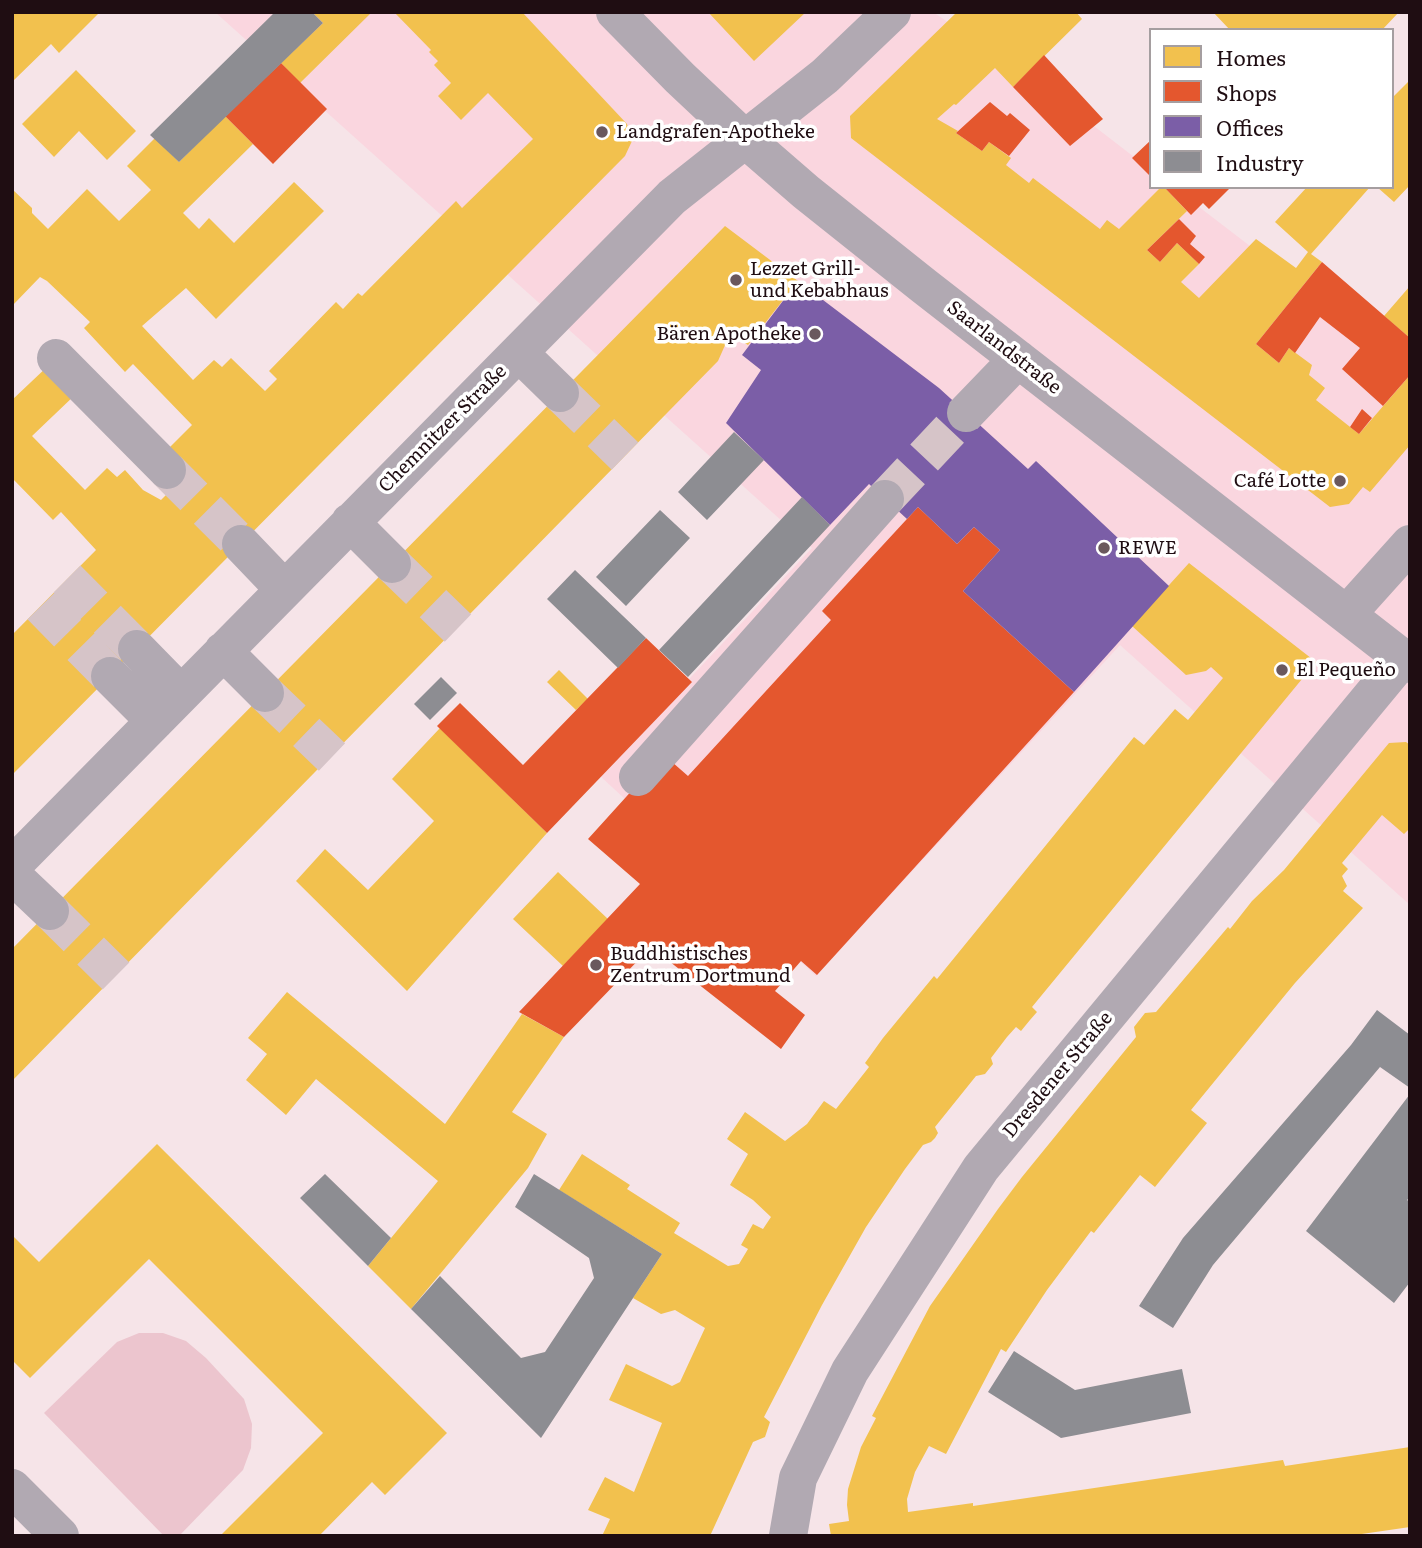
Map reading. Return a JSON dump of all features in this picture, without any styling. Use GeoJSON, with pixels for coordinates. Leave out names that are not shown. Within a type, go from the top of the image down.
{"type":"FeatureCollection","features":[{"type":"Feature","properties":{"kind":"street","name":"Saarlandstraße"},"geometry":{"type":"LineString","coordinates":[[615,12],[746,140],[923,286],[1406,661]]}},
{"type":"Feature","properties":{"kind":"street","name":"Chemnitzer Straße"},"geometry":{"type":"LineString","coordinates":[[12,866],[671,197],[825,76],[892,12]]}},
{"type":"Feature","properties":{"kind":"street"},"geometry":{"type":"LineString","coordinates":[[519,353],[560,393]]}},
{"type":"Feature","properties":{"kind":"street"},"geometry":{"type":"LineString","coordinates":[[56,358],[167,470]]}},
{"type":"Feature","properties":{"kind":"street"},"geometry":{"type":"LineString","coordinates":[[967,413],[1018,359]]}},
{"type":"Feature","properties":{"kind":"street"},"geometry":{"type":"LineString","coordinates":[[638,777],[885,499]]}},
{"type":"Feature","properties":{"kind":"street"},"geometry":{"type":"LineString","coordinates":[[360,513],[402,554]]}},
{"type":"Feature","properties":{"kind":"street"},"geometry":{"type":"LineString","coordinates":[[240,544],[284,589]]}},
{"type":"Feature","properties":{"kind":"street"},"geometry":{"type":"LineString","coordinates":[[1347,614],[1410,544]]}},
{"type":"Feature","properties":{"kind":"street"},"geometry":{"type":"LineString","coordinates":[[137,649],[168,707]]}},
{"type":"Feature","properties":{"kind":"street"},"geometry":{"type":"LineString","coordinates":[[223,651],[265,692]]}},
{"type":"Feature","properties":{"kind":"street","name":"Dresdener Straße"},"geometry":{"type":"LineString","coordinates":[[788,1536],[798,1478],[850,1371],[981,1168],[1406,661]]}},
{"type":"Feature","properties":{"kind":"street"},"geometry":{"type":"LineString","coordinates":[[110,676],[168,707]]}},
{"type":"Feature","properties":{"kind":"street"},"geometry":{"type":"LineString","coordinates":[[12,875],[50,911]]}},
{"type":"Feature","properties":{"kind":"street"},"geometry":{"type":"LineString","coordinates":[[12,1488],[60,1536]]}},
{"type":"Feature","properties":{"kind":"shaded area"},"geometry":{"type":"Polygon","coordinates":[[[215,12],[933,12],[1038,83],[1149,168],[1149,189],[1176,189],[1310,292],[1410,379],[1410,905],[1120,645],[816,976],[599,775],[812,548],[215,12]]]}},
{"type":"Feature","properties":{"kind":"shaded area"},"geometry":{"type":"Polygon","coordinates":[[[139,1333],[163,1333],[186,1341],[206,1358],[244,1399],[252,1424],[251,1448],[243,1470],[179,1536],[164,1536],[44,1413],[117,1342],[139,1333]]]}},
{"type":"Feature","properties":{"kind":"building: Homes"},"geometry":{"type":"Polygon","coordinates":[[[12,12],[100,12],[59,53],[51,44],[12,82],[12,12]]]}},
{"type":"Feature","properties":{"kind":"building: Homes"},"geometry":{"type":"Polygon","coordinates":[[[312,12],[372,12],[300,83],[281,63],[323,23],[312,12]]]}},
{"type":"Feature","properties":{"kind":"building: Homes"},"geometry":{"type":"Polygon","coordinates":[[[394,12],[522,12],[627,124],[632,141],[625,156],[12,775],[12,635],[96,550],[61,512],[53,520],[12,478],[12,400],[49,365],[76,394],[32,436],[85,490],[107,468],[117,477],[125,470],[143,490],[161,500],[169,492],[157,480],[166,451],[192,425],[133,364],[125,372],[84,328],[90,322],[47,281],[40,277],[12,306],[12,189],[32,208],[32,213],[48,229],[87,189],[119,221],[151,190],[127,166],[155,138],[179,162],[225,116],[253,144],[183,213],[199,229],[209,218],[234,243],[294,182],[324,211],[216,319],[186,288],[142,326],[193,380],[214,360],[222,367],[231,358],[265,391],[277,379],[269,371],[336,302],[343,309],[358,293],[362,296],[456,201],[462,208],[533,139],[488,93],[461,120],[438,96],[451,83],[434,65],[438,61],[429,52],[431,50],[394,12]]]}},
{"type":"Feature","properties":{"kind":"building: Homes"},"geometry":{"type":"Polygon","coordinates":[[[708,12],[806,12],[754,61],[708,12]]]}},
{"type":"Feature","properties":{"kind":"building: Homes"},"geometry":{"type":"Polygon","coordinates":[[[957,12],[1076,12],[1082,19],[1013,87],[995,68],[937,119],[958,131],[956,133],[982,151],[989,142],[1011,158],[1006,165],[1029,183],[1033,178],[1100,229],[1107,220],[1119,229],[1159,189],[1166,189],[1187,211],[1147,250],[1160,262],[1177,243],[1199,264],[1181,282],[1199,298],[1256,239],[1296,268],[1308,252],[1275,222],[1305,189],[1368,189],[1311,254],[1322,262],[1256,344],[1279,363],[1289,348],[1312,365],[1309,375],[1325,388],[1316,400],[1359,434],[1410,375],[1410,445],[1370,492],[1363,487],[1349,504],[1330,507],[851,138],[850,116],[957,12]]]}},
{"type":"Feature","properties":{"kind":"building: Homes"},"geometry":{"type":"Polygon","coordinates":[[[1213,12],[1399,12],[1384,28],[1228,28],[1213,12]]]}},
{"type":"Feature","properties":{"kind":"building: Homes"},"geometry":{"type":"Polygon","coordinates":[[[76,70],[136,131],[107,160],[79,131],[54,157],[22,124],[76,70]]]}},
{"type":"Feature","properties":{"kind":"building: Homes"},"geometry":{"type":"Polygon","coordinates":[[[1410,80],[1410,185],[1394,202],[1379,189],[1394,189],[1394,96],[1410,80]]]}},
{"type":"Feature","properties":{"kind":"building: Homes"},"geometry":{"type":"Polygon","coordinates":[[[725,226],[798,281],[748,345],[730,334],[718,361],[12,1081],[12,949],[725,226]]]}},
{"type":"Feature","properties":{"kind":"building: Homes"},"geometry":{"type":"Polygon","coordinates":[[[1410,286],[1410,338],[1384,316],[1410,286]]]}},
{"type":"Feature","properties":{"kind":"building: Homes"},"geometry":{"type":"Polygon","coordinates":[[[1189,563],[1316,662],[1032,1007],[1037,1012],[1021,1031],[1016,1027],[1007,1037],[991,1058],[993,1064],[985,1074],[976,1076],[935,1127],[938,1133],[935,1138],[923,1145],[905,1169],[866,1227],[822,1305],[764,1417],[770,1422],[765,1437],[753,1442],[710,1536],[602,1536],[610,1519],[588,1510],[605,1477],[634,1492],[662,1423],[609,1400],[626,1364],[672,1386],[680,1382],[705,1328],[675,1310],[661,1314],[633,1298],[662,1254],[559,1190],[582,1154],[630,1185],[627,1189],[680,1223],[674,1233],[728,1266],[739,1264],[748,1249],[741,1245],[753,1224],[763,1229],[771,1217],[753,1200],[730,1185],[748,1154],[727,1139],[745,1112],[785,1141],[807,1124],[824,1101],[836,1109],[869,1067],[865,1063],[883,1038],[934,976],[937,979],[1134,737],[1144,745],[1175,709],[1188,720],[1223,678],[1211,667],[1206,671],[1186,675],[1132,626],[1189,563]]]}},
{"type":"Feature","properties":{"kind":"building: Homes"},"geometry":{"type":"Polygon","coordinates":[[[559,670],[588,699],[576,710],[547,682],[559,670]]]}},
{"type":"Feature","properties":{"kind":"building: Homes"},"geometry":{"type":"Polygon","coordinates":[[[440,728],[547,833],[407,991],[296,881],[325,849],[368,890],[434,821],[392,779],[440,728]]]}},
{"type":"Feature","properties":{"kind":"building: Homes"},"geometry":{"type":"Polygon","coordinates":[[[1406,742],[1410,745],[1410,828],[1404,834],[1382,815],[1342,863],[1348,869],[1342,876],[1347,886],[1343,891],[1363,908],[1295,983],[1191,1110],[1207,1123],[1155,1187],[1140,1175],[1094,1233],[1091,1231],[1006,1352],[1001,1349],[946,1454],[929,1446],[915,1472],[907,1499],[908,1512],[973,1503],[973,1506],[1283,1460],[1285,1466],[1410,1447],[1410,1527],[1348,1536],[831,1536],[829,1524],[849,1521],[848,1489],[861,1447],[876,1418],[872,1416],[930,1306],[998,1209],[1136,1037],[1134,1027],[1145,1013],[1156,1012],[1228,927],[1230,929],[1252,901],[1284,870],[1389,743],[1406,742]]]}},
{"type":"Feature","properties":{"kind":"building: Homes"},"geometry":{"type":"Polygon","coordinates":[[[558,872],[608,919],[563,966],[513,919],[558,872]]]}},
{"type":"Feature","properties":{"kind":"building: Homes"},"geometry":{"type":"Polygon","coordinates":[[[287,992],[445,1124],[522,1014],[564,1037],[512,1112],[547,1134],[528,1168],[411,1309],[368,1266],[438,1181],[316,1079],[286,1115],[246,1080],[267,1054],[248,1038],[287,992]]]}},
{"type":"Feature","properties":{"kind":"building: Homes"},"geometry":{"type":"Polygon","coordinates":[[[157,1144],[447,1433],[385,1495],[372,1482],[319,1536],[220,1536],[323,1433],[149,1259],[30,1378],[12,1360],[12,1235],[39,1262],[157,1144]]]}},
{"type":"Feature","properties":{"kind":"building: Shops"},"geometry":{"type":"Polygon","coordinates":[[[1044,55],[1103,119],[1070,146],[1013,87],[1044,55]]]}},
{"type":"Feature","properties":{"kind":"building: Shops"},"geometry":{"type":"Polygon","coordinates":[[[281,63],[327,109],[273,164],[225,116],[281,63]]]}},
{"type":"Feature","properties":{"kind":"building: Shops"},"geometry":{"type":"Polygon","coordinates":[[[990,102],[1007,116],[1010,113],[1030,130],[1009,156],[989,142],[982,151],[956,133],[990,102]]]}},
{"type":"Feature","properties":{"kind":"building: Shops"},"geometry":{"type":"Polygon","coordinates":[[[1149,142],[1149,175],[1132,158],[1149,142]]]}},
{"type":"Feature","properties":{"kind":"building: Shops"},"geometry":{"type":"Polygon","coordinates":[[[1166,189],[1229,189],[1209,209],[1203,203],[1191,215],[1166,189]]]}},
{"type":"Feature","properties":{"kind":"building: Shops"},"geometry":{"type":"Polygon","coordinates":[[[1179,219],[1196,236],[1190,244],[1205,257],[1199,264],[1177,243],[1160,262],[1147,250],[1179,219]]]}},
{"type":"Feature","properties":{"kind":"building: Shops"},"geometry":{"type":"Polygon","coordinates":[[[1322,262],[1410,338],[1410,375],[1383,406],[1342,369],[1360,348],[1320,317],[1295,353],[1289,348],[1279,363],[1256,344],[1322,262]]]}},
{"type":"Feature","properties":{"kind":"building: Shops"},"geometry":{"type":"Polygon","coordinates":[[[1362,409],[1372,418],[1359,434],[1350,427],[1362,409]]]}},
{"type":"Feature","properties":{"kind":"building: Shops"},"geometry":{"type":"Polygon","coordinates":[[[918,507],[957,544],[974,527],[1000,550],[963,591],[1074,692],[817,975],[801,961],[775,991],[805,1015],[781,1049],[651,947],[564,1037],[519,1012],[640,884],[588,839],[664,755],[688,776],[831,620],[822,611],[918,507]]]}},
{"type":"Feature","properties":{"kind":"building: Shops"},"geometry":{"type":"Polygon","coordinates":[[[646,638],[692,682],[547,833],[437,726],[460,703],[523,765],[646,638]]]}},
{"type":"Feature","properties":{"kind":"building: Offices"},"geometry":{"type":"Polygon","coordinates":[[[798,281],[939,388],[1028,469],[1036,461],[1169,586],[1074,692],[963,591],[1000,550],[974,527],[957,544],[918,507],[907,519],[869,484],[830,525],[726,423],[761,370],[742,355],[798,281]]]}},
{"type":"Feature","properties":{"kind":"building: Industry"},"geometry":{"type":"Polygon","coordinates":[[[275,12],[312,12],[323,23],[179,162],[150,135],[275,12]]]}},
{"type":"Feature","properties":{"kind":"building: Industry"},"geometry":{"type":"Polygon","coordinates":[[[734,432],[764,460],[707,520],[678,492],[734,432]]]}},
{"type":"Feature","properties":{"kind":"building: Industry"},"geometry":{"type":"Polygon","coordinates":[[[802,497],[830,525],[688,677],[659,650],[802,497]]]}},
{"type":"Feature","properties":{"kind":"building: Industry"},"geometry":{"type":"Polygon","coordinates":[[[660,510],[690,538],[626,606],[596,577],[660,510]]]}},
{"type":"Feature","properties":{"kind":"building: Industry"},"geometry":{"type":"Polygon","coordinates":[[[575,570],[646,638],[618,668],[547,599],[575,570]]]}},
{"type":"Feature","properties":{"kind":"building: Industry"},"geometry":{"type":"Polygon","coordinates":[[[441,677],[457,693],[430,720],[414,704],[441,677]]]}},
{"type":"Feature","properties":{"kind":"building: Industry"},"geometry":{"type":"Polygon","coordinates":[[[1377,1010],[1410,1035],[1410,1088],[1380,1067],[1213,1265],[1173,1328],[1139,1306],[1183,1238],[1351,1045],[1377,1010]]]}},
{"type":"Feature","properties":{"kind":"building: Industry"},"geometry":{"type":"Polygon","coordinates":[[[1410,1094],[1410,1197],[1407,1200],[1410,1202],[1410,1282],[1394,1303],[1306,1231],[1410,1094]]]}},
{"type":"Feature","properties":{"kind":"building: Industry"},"geometry":{"type":"Polygon","coordinates":[[[325,1174],[391,1238],[368,1266],[300,1198],[325,1174]]]}},
{"type":"Feature","properties":{"kind":"building: Industry"},"geometry":{"type":"Polygon","coordinates":[[[534,1174],[662,1254],[541,1438],[411,1309],[440,1276],[521,1358],[545,1352],[594,1278],[589,1258],[515,1207],[534,1174]]]}},
{"type":"Feature","properties":{"kind":"building: Industry"},"geometry":{"type":"Polygon","coordinates":[[[1014,1351],[1075,1390],[1182,1369],[1191,1413],[1061,1438],[988,1392],[1014,1351]]]}},
{"type":"Feature","properties":{"kind":"tunnel"},"geometry":{"type":"LineString","coordinates":[[560,393],[625,456]]}},
{"type":"Feature","properties":{"kind":"tunnel"},"geometry":{"type":"LineString","coordinates":[[885,499],[966,413]]}},
{"type":"Feature","properties":{"kind":"tunnel"},"geometry":{"type":"LineString","coordinates":[[167,470],[241,544]]}},
{"type":"Feature","properties":{"kind":"tunnel"},"geometry":{"type":"LineString","coordinates":[[392,564],[458,628]]}},
{"type":"Feature","properties":{"kind":"tunnel"},"geometry":{"type":"LineString","coordinates":[[67,579],[137,649]]}},
{"type":"Feature","properties":{"kind":"tunnel"},"geometry":{"type":"LineString","coordinates":[[41,606],[110,676]]}},
{"type":"Feature","properties":{"kind":"tunnel"},"geometry":{"type":"LineString","coordinates":[[265,693],[332,757]]}},
{"type":"Feature","properties":{"kind":"tunnel"},"geometry":{"type":"LineString","coordinates":[[50,911],[116,976]]}},
{"type":"Feature","properties":{"kind":"place","name":"Landgrafen-Apotheke"},"geometry":{"type":"Point","coordinates":[602,132]}},
{"type":"Feature","properties":{"kind":"place","name":"Lezzet Grill- und Kebabhaus"},"geometry":{"type":"Point","coordinates":[736,280]}},
{"type":"Feature","properties":{"kind":"place","name":"Bären Apotheke"},"geometry":{"type":"Point","coordinates":[815,334]}},
{"type":"Feature","properties":{"kind":"place","name":"Café Lotte"},"geometry":{"type":"Point","coordinates":[1340,481]}},
{"type":"Feature","properties":{"kind":"place","name":"REWE"},"geometry":{"type":"Point","coordinates":[1104,548]}},
{"type":"Feature","properties":{"kind":"place","name":"El Pequeño"},"geometry":{"type":"Point","coordinates":[1282,670]}},
{"type":"Feature","properties":{"kind":"place","name":"Buddhistisches Zentrum Dortmund"},"geometry":{"type":"Point","coordinates":[596,965]}}]}
